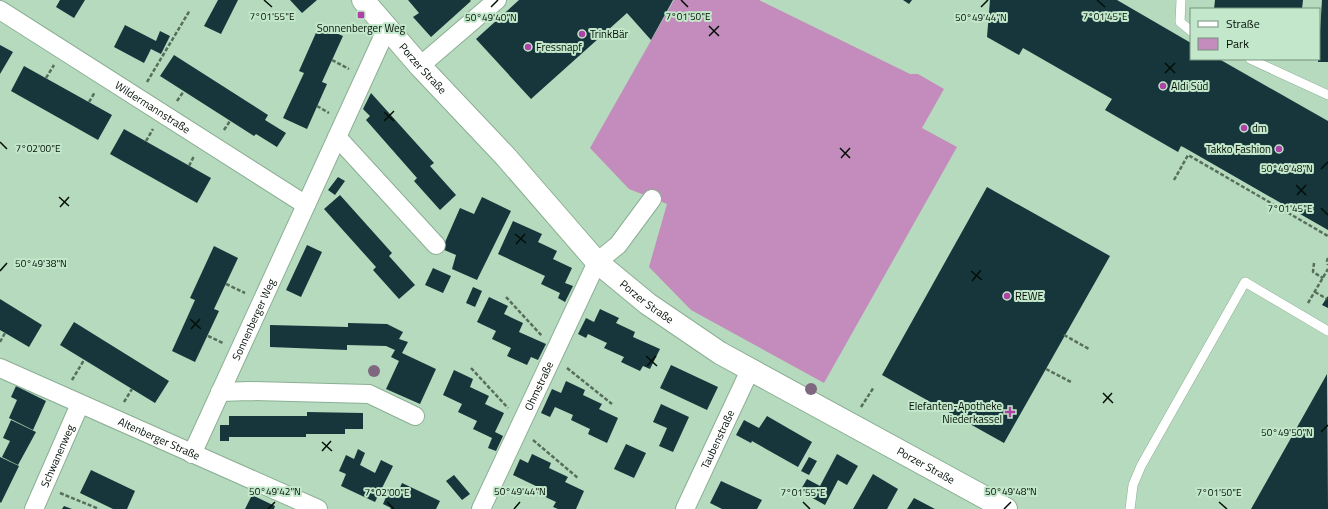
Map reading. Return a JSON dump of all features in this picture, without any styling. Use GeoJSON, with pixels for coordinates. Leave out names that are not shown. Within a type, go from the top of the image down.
{"type":"FeatureCollection","features":[{"type":"Feature","properties":{"kind":"main road","name":"Porzer Straße"},"geometry":{"type":"LineString","coordinates":[[363,0],[386,28],[506,158],[597,262],[686,331],[720,353],[1006,509]]}},
{"type":"Feature","properties":{"kind":"street"},"geometry":{"type":"LineString","coordinates":[[420,66],[497,0]]}},
{"type":"Feature","properties":{"kind":"street","name":"Wildermannstraße"},"geometry":{"type":"LineString","coordinates":[[0,10],[306,204]]}},
{"type":"Feature","properties":{"kind":"street","name":"Sonnenberger Weg"},"geometry":{"type":"LineString","coordinates":[[192,454],[386,28]]}},
{"type":"Feature","properties":{"kind":"street"},"geometry":{"type":"LineString","coordinates":[[337,137],[436,245]]}},
{"type":"Feature","properties":{"kind":"street"},"geometry":{"type":"LineString","coordinates":[[597,262],[618,245],[652,199]]}},
{"type":"Feature","properties":{"kind":"street","name":"Ohmstraße"},"geometry":{"type":"LineString","coordinates":[[481,509],[597,262]]}},
{"type":"Feature","properties":{"kind":"street","name":"Altenberger Straße"},"geometry":{"type":"LineString","coordinates":[[0,368],[308,507]]}},
{"type":"Feature","properties":{"kind":"street","name":"Taubenstraße"},"geometry":{"type":"LineString","coordinates":[[685,509],[750,370]]}},
{"type":"Feature","properties":{"kind":"street"},"geometry":{"type":"LineString","coordinates":[[220,392],[250,391],[370,394],[415,416]]}},
{"type":"Feature","properties":{"kind":"street","name":"Schwanenweg"},"geometry":{"type":"LineString","coordinates":[[34,509],[80,404]]}},
{"type":"Feature","properties":{"kind":"lane"},"geometry":{"type":"LineString","coordinates":[[1181,0],[1180,22],[1190,30]]}},
{"type":"Feature","properties":{"kind":"lane"},"geometry":{"type":"LineString","coordinates":[[1252,60],[1328,95]]}},
{"type":"Feature","properties":{"kind":"lane"},"geometry":{"type":"LineString","coordinates":[[1130,509],[1133,485],[1141,466],[1245,282],[1264,295],[1328,331]]}},
{"type":"Feature","properties":{"kind":"path"},"geometry":{"type":"LineString","coordinates":[[138,98],[190,10]]}},
{"type":"Feature","properties":{"kind":"path"},"geometry":{"type":"LineString","coordinates":[[1174,180],[1188,155],[1328,236]]}},
{"type":"Feature","properties":{"kind":"path"},"geometry":{"type":"LineString","coordinates":[[1259,197],[1261,193]]}},
{"type":"Feature","properties":{"kind":"path"},"geometry":{"type":"LineString","coordinates":[[1301,221],[1304,217]]}},
{"type":"Feature","properties":{"kind":"path"},"geometry":{"type":"LineString","coordinates":[[1328,260],[1328,265]]}},
{"type":"Feature","properties":{"kind":"path"},"geometry":{"type":"LineString","coordinates":[[1314,263],[1313,272],[1323,278]]}},
{"type":"Feature","properties":{"kind":"path"},"geometry":{"type":"LineString","coordinates":[[1301,315],[1328,269]]}},
{"type":"Feature","properties":{"kind":"path"},"geometry":{"type":"LineString","coordinates":[[1315,292],[1327,299]]}},
{"type":"Feature","properties":{"kind":"path"},"geometry":{"type":"LineString","coordinates":[[506,296],[554,353],[612,404]]}},
{"type":"Feature","properties":{"kind":"path"},"geometry":{"type":"LineString","coordinates":[[0,342],[5,333]]}},
{"type":"Feature","properties":{"kind":"path"},"geometry":{"type":"LineString","coordinates":[[1064,335],[1089,349]]}},
{"type":"Feature","properties":{"kind":"path"},"geometry":{"type":"LineString","coordinates":[[62,395],[84,360]]}},
{"type":"Feature","properties":{"kind":"path"},"geometry":{"type":"LineString","coordinates":[[471,368],[520,425],[578,478]]}},
{"type":"Feature","properties":{"kind":"path"},"geometry":{"type":"LineString","coordinates":[[1046,369],[1071,382]]}},
{"type":"Feature","properties":{"kind":"path"},"geometry":{"type":"LineString","coordinates":[[44,486],[99,509]]}},
{"type":"Feature","properties":{"kind":"green space"},"geometry":{"type":"Polygon","coordinates":[[[674,0],[759,0],[910,74],[918,74],[944,89],[922,128],[957,147],[824,383],[691,310],[649,267],[667,204],[629,189],[590,148],[674,0]]]}},
{"type":"Feature","properties":{"kind":"building"},"geometry":{"type":"Polygon","coordinates":[[[60,0],[85,0],[74,18],[56,7],[60,0]]]}},
{"type":"Feature","properties":{"kind":"building"},"geometry":{"type":"Polygon","coordinates":[[[218,0],[238,0],[221,34],[204,26],[218,0]]]}},
{"type":"Feature","properties":{"kind":"building"},"geometry":{"type":"Polygon","coordinates":[[[290,0],[317,0],[302,13],[290,0]]]}},
{"type":"Feature","properties":{"kind":"building"},"geometry":{"type":"Polygon","coordinates":[[[408,0],[471,1],[431,37],[413,17],[419,13],[408,0]]]}},
{"type":"Feature","properties":{"kind":"building"},"geometry":{"type":"Polygon","coordinates":[[[519,0],[673,0],[651,40],[627,13],[531,99],[476,39],[519,0]]]}},
{"type":"Feature","properties":{"kind":"building"},"geometry":{"type":"Polygon","coordinates":[[[903,0],[912,0],[909,4],[903,0]]]}},
{"type":"Feature","properties":{"kind":"building"},"geometry":{"type":"Polygon","coordinates":[[[990,0],[1117,0],[1190,42],[1190,60],[1221,60],[1328,121],[1328,230],[1185,148],[1181,146],[1178,152],[1105,110],[1112,99],[1023,48],[1019,55],[987,37],[990,0]]]}},
{"type":"Feature","properties":{"kind":"building"},"geometry":{"type":"Polygon","coordinates":[[[1215,0],[1303,0],[1302,8],[1214,8],[1215,0]]]}},
{"type":"Feature","properties":{"kind":"building"},"geometry":{"type":"Polygon","coordinates":[[[1322,0],[1328,0],[1328,62],[1318,62],[1318,60],[1320,60],[1322,0]]]}},
{"type":"Feature","properties":{"kind":"building"},"geometry":{"type":"Polygon","coordinates":[[[125,25],[156,41],[160,31],[170,36],[161,54],[151,49],[144,63],[114,47],[125,25]]]}},
{"type":"Feature","properties":{"kind":"building"},"geometry":{"type":"Polygon","coordinates":[[[319,26],[343,36],[322,82],[327,84],[307,129],[283,118],[304,73],[299,71],[319,26]]]}},
{"type":"Feature","properties":{"kind":"building"},"geometry":{"type":"Polygon","coordinates":[[[0,45],[13,52],[0,74],[0,45]]]}},
{"type":"Feature","properties":{"kind":"building"},"geometry":{"type":"Polygon","coordinates":[[[174,55],[268,115],[265,120],[286,133],[277,147],[256,134],[254,136],[160,76],[174,55]]]}},
{"type":"Feature","properties":{"kind":"building"},"geometry":{"type":"Polygon","coordinates":[[[24,66],[112,115],[98,140],[11,91],[24,66]]]}},
{"type":"Feature","properties":{"kind":"building"},"geometry":{"type":"Polygon","coordinates":[[[371,93],[434,163],[430,166],[456,195],[440,210],[414,181],[417,178],[366,120],[370,116],[363,109],[371,93]]]}},
{"type":"Feature","properties":{"kind":"building"},"geometry":{"type":"Polygon","coordinates":[[[124,129],[211,178],[197,203],[110,154],[124,129]]]}},
{"type":"Feature","properties":{"kind":"building"},"geometry":{"type":"Polygon","coordinates":[[[338,177],[345,181],[335,195],[328,190],[338,177]]]}},
{"type":"Feature","properties":{"kind":"building","name":"REWE"},"geometry":{"type":"Polygon","coordinates":[[[987,187],[1110,256],[1004,443],[882,375],[987,187]]]}},
{"type":"Feature","properties":{"kind":"building"},"geometry":{"type":"Polygon","coordinates":[[[340,195],[392,253],[389,256],[415,285],[399,299],[373,270],[376,267],[324,209],[340,195]]]}},
{"type":"Feature","properties":{"kind":"building"},"geometry":{"type":"Polygon","coordinates":[[[482,197],[511,211],[477,280],[452,269],[456,255],[442,249],[460,208],[474,214],[482,197]]]}},
{"type":"Feature","properties":{"kind":"building"},"geometry":{"type":"Polygon","coordinates":[[[513,221],[542,234],[538,242],[557,251],[553,259],[572,268],[565,283],[573,286],[565,302],[558,298],[560,293],[541,284],[545,276],[498,254],[513,221]]]}},
{"type":"Feature","properties":{"kind":"building"},"geometry":{"type":"Polygon","coordinates":[[[307,245],[322,252],[301,297],[286,290],[307,245]]]}},
{"type":"Feature","properties":{"kind":"building"},"geometry":{"type":"Polygon","coordinates":[[[214,246],[238,258],[214,309],[219,311],[195,362],[172,351],[195,300],[190,298],[214,246]]]}},
{"type":"Feature","properties":{"kind":"building"},"geometry":{"type":"Polygon","coordinates":[[[433,268],[451,276],[443,293],[425,285],[433,268]]]}},
{"type":"Feature","properties":{"kind":"building"},"geometry":{"type":"Polygon","coordinates":[[[473,287],[482,291],[475,307],[466,303],[473,287]]]}},
{"type":"Feature","properties":{"kind":"building"},"geometry":{"type":"Polygon","coordinates":[[[1328,296],[1328,308],[1322,305],[1328,296]]]}},
{"type":"Feature","properties":{"kind":"building"},"geometry":{"type":"Polygon","coordinates":[[[489,297],[508,306],[504,314],[523,323],[519,332],[546,344],[538,360],[531,357],[527,365],[507,356],[511,348],[492,339],[496,331],[477,322],[489,297]]]}},
{"type":"Feature","properties":{"kind":"building"},"geometry":{"type":"Polygon","coordinates":[[[0,299],[42,325],[29,347],[0,330],[0,299]]]}},
{"type":"Feature","properties":{"kind":"building"},"geometry":{"type":"Polygon","coordinates":[[[600,309],[619,318],[616,323],[635,332],[633,337],[660,349],[650,369],[643,366],[640,371],[621,362],[624,357],[604,348],[607,343],[588,334],[586,338],[578,334],[586,318],[594,322],[600,309]]]}},
{"type":"Feature","properties":{"kind":"building"},"geometry":{"type":"Polygon","coordinates":[[[74,322],[169,381],[155,403],[60,345],[74,322]]]}},
{"type":"Feature","properties":{"kind":"building"},"geometry":{"type":"Polygon","coordinates":[[[348,323],[387,324],[403,332],[399,339],[408,342],[402,353],[436,369],[420,404],[386,389],[399,361],[391,357],[395,350],[386,346],[347,345],[347,350],[270,347],[270,325],[348,327],[348,323]]]}},
{"type":"Feature","properties":{"kind":"building"},"geometry":{"type":"Polygon","coordinates":[[[671,365],[718,387],[707,410],[660,388],[671,365]]]}},
{"type":"Feature","properties":{"kind":"building"},"geometry":{"type":"Polygon","coordinates":[[[454,370],[473,379],[470,387],[489,396],[485,404],[504,413],[495,432],[503,436],[496,451],[488,448],[492,438],[473,429],[477,421],[458,412],[462,404],[443,395],[454,370]]]}},
{"type":"Feature","properties":{"kind":"building"},"geometry":{"type":"Polygon","coordinates":[[[1327,374],[1328,509],[1251,509],[1327,374]]]}},
{"type":"Feature","properties":{"kind":"building"},"geometry":{"type":"Polygon","coordinates":[[[566,381],[585,390],[583,395],[602,404],[599,409],[618,418],[607,443],[588,434],[590,429],[571,420],[573,415],[555,407],[550,417],[541,413],[552,389],[561,393],[566,381]]]}},
{"type":"Feature","properties":{"kind":"building"},"geometry":{"type":"Polygon","coordinates":[[[16,386],[46,401],[33,430],[9,418],[17,400],[11,397],[16,386]]]}},
{"type":"Feature","properties":{"kind":"building"},"geometry":{"type":"Polygon","coordinates":[[[661,404],[689,417],[673,452],[659,446],[667,428],[653,422],[661,404]]]}},
{"type":"Feature","properties":{"kind":"building"},"geometry":{"type":"Polygon","coordinates":[[[307,412],[363,413],[363,429],[345,429],[345,434],[306,434],[306,437],[229,437],[229,441],[220,441],[220,425],[229,425],[229,416],[307,416],[307,412]]]}},
{"type":"Feature","properties":{"kind":"building"},"geometry":{"type":"Polygon","coordinates":[[[767,416],[812,442],[798,467],[752,441],[751,443],[736,435],[744,420],[759,428],[767,416]]]}},
{"type":"Feature","properties":{"kind":"building"},"geometry":{"type":"Polygon","coordinates":[[[11,420],[36,432],[18,465],[2,457],[10,441],[3,438],[11,420]]]}},
{"type":"Feature","properties":{"kind":"building"},"geometry":{"type":"Polygon","coordinates":[[[626,444],[646,453],[634,478],[614,469],[626,444]]]}},
{"type":"Feature","properties":{"kind":"building"},"geometry":{"type":"Polygon","coordinates":[[[358,449],[365,453],[360,465],[375,473],[381,460],[393,466],[375,502],[341,486],[346,474],[339,471],[346,455],[354,459],[358,449]]]}},
{"type":"Feature","properties":{"kind":"building"},"geometry":{"type":"Polygon","coordinates":[[[532,454],[551,463],[549,468],[568,477],[565,482],[584,491],[576,509],[558,509],[553,507],[556,502],[537,493],[540,488],[513,475],[520,459],[528,463],[532,454]]]}},
{"type":"Feature","properties":{"kind":"building"},"geometry":{"type":"Polygon","coordinates":[[[837,454],[858,466],[847,485],[838,480],[825,505],[800,491],[807,479],[820,486],[837,454]]]}},
{"type":"Feature","properties":{"kind":"building"},"geometry":{"type":"Polygon","coordinates":[[[0,457],[19,466],[1,503],[0,502],[0,457]]]}},
{"type":"Feature","properties":{"kind":"building"},"geometry":{"type":"Polygon","coordinates":[[[809,457],[817,461],[809,475],[801,471],[809,457]]]}},
{"type":"Feature","properties":{"kind":"building"},"geometry":{"type":"Polygon","coordinates":[[[91,470],[135,491],[127,509],[113,509],[80,493],[91,470]]]}},
{"type":"Feature","properties":{"kind":"building"},"geometry":{"type":"Polygon","coordinates":[[[873,474],[898,489],[887,509],[853,509],[873,474]]]}},
{"type":"Feature","properties":{"kind":"building"},"geometry":{"type":"Polygon","coordinates":[[[454,475],[470,494],[462,500],[446,481],[454,475]]]}},
{"type":"Feature","properties":{"kind":"building"},"geometry":{"type":"Polygon","coordinates":[[[721,481],[762,500],[757,509],[722,509],[710,503],[721,481]]]}},
{"type":"Feature","properties":{"kind":"building"},"geometry":{"type":"Polygon","coordinates":[[[402,483],[440,501],[436,509],[390,509],[391,508],[383,504],[390,488],[398,492],[402,483]]]}},
{"type":"Feature","properties":{"kind":"building"},"geometry":{"type":"Polygon","coordinates":[[[252,495],[275,506],[274,509],[245,509],[252,495]]]}},
{"type":"Feature","properties":{"kind":"building"},"geometry":{"type":"Polygon","coordinates":[[[914,498],[935,509],[907,509],[914,498]]]}},
{"type":"Feature","properties":{"kind":"building"},"geometry":{"type":"Polygon","coordinates":[[[64,506],[72,509],[62,509],[64,506]]]}},
{"type":"Feature","properties":{"kind":"place","name":"Sonnenberger Weg"},"geometry":{"type":"Point","coordinates":[361,15]}},
{"type":"Feature","properties":{"kind":"place","name":"TrinkBär"},"geometry":{"type":"Point","coordinates":[582,34]}},
{"type":"Feature","properties":{"kind":"place","name":"Fressnapf"},"geometry":{"type":"Point","coordinates":[528,47]}},
{"type":"Feature","properties":{"kind":"place","name":"Aldi Süd"},"geometry":{"type":"Point","coordinates":[1163,86]}},
{"type":"Feature","properties":{"kind":"place","name":"dm"},"geometry":{"type":"Point","coordinates":[1244,128]}},
{"type":"Feature","properties":{"kind":"place","name":"Takko Fashion"},"geometry":{"type":"Point","coordinates":[1279,149]}},
{"type":"Feature","properties":{"kind":"place","name":"REWE"},"geometry":{"type":"Point","coordinates":[1007,296]}},
{"type":"Feature","properties":{"kind":"place","name":"Elefanten-Apotheke Niederkassel"},"geometry":{"type":"Point","coordinates":[1010,412]}}]}
